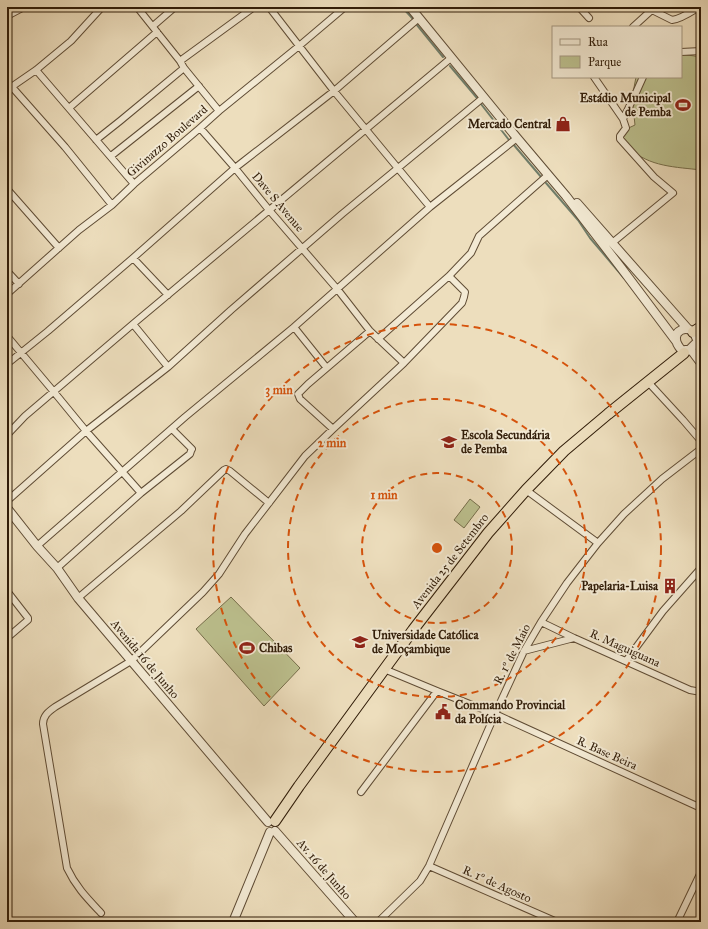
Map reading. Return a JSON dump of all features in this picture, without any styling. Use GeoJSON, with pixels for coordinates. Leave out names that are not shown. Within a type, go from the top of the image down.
{"type":"FeatureCollection","features":[{"type":"Feature","properties":{"kind":"highway","name":"Avenida 25 de Setembro"},"geometry":{"type":"LineString","coordinates":[[272,826],[384,669],[488,532],[526,490],[564,452],[608,414],[688,352]]}},
{"type":"Feature","properties":{"kind":"street"},"geometry":{"type":"LineString","coordinates":[[7,16],[24,7]]}},
{"type":"Feature","properties":{"kind":"street"},"geometry":{"type":"LineString","coordinates":[[102,7],[71,41],[36,70],[9,88],[65,147],[112,204]]}},
{"type":"Feature","properties":{"kind":"street"},"geometry":{"type":"LineString","coordinates":[[137,7],[219,111]]}},
{"type":"Feature","properties":{"kind":"street"},"geometry":{"type":"LineString","coordinates":[[153,26],[175,7]]}},
{"type":"Feature","properties":{"kind":"street"},"geometry":{"type":"LineString","coordinates":[[180,61],[254,7]]}},
{"type":"Feature","properties":{"kind":"street"},"geometry":{"type":"LineString","coordinates":[[269,7],[334,91],[430,207]]}},
{"type":"Feature","properties":{"kind":"street","name":"Givinazzo Boulevard"},"geometry":{"type":"LineString","coordinates":[[7,294],[79,230],[112,204],[219,111],[345,7]]}},
{"type":"Feature","properties":{"kind":"street"},"geometry":{"type":"LineString","coordinates":[[410,7],[566,196],[676,341],[701,363]]}},
{"type":"Feature","properties":{"kind":"street"},"geometry":{"type":"LineString","coordinates":[[579,7],[589,18]]}},
{"type":"Feature","properties":{"kind":"street"},"geometry":{"type":"LineString","coordinates":[[634,26],[653,9],[672,20],[675,20],[699,7]]}},
{"type":"Feature","properties":{"kind":"street"},"geometry":{"type":"LineString","coordinates":[[7,364],[133,258],[235,168],[334,91],[419,18]]}},
{"type":"Feature","properties":{"kind":"street"},"geometry":{"type":"LineString","coordinates":[[69,108],[158,32]]}},
{"type":"Feature","properties":{"kind":"street"},"geometry":{"type":"LineString","coordinates":[[682,52],[701,51]]}},
{"type":"Feature","properties":{"kind":"street"},"geometry":{"type":"LineString","coordinates":[[7,435],[25,416],[451,58]]}},
{"type":"Feature","properties":{"kind":"street"},"geometry":{"type":"LineString","coordinates":[[96,140],[184,68]]}},
{"type":"Feature","properties":{"kind":"street"},"geometry":{"type":"LineString","coordinates":[[36,70],[134,184]]}},
{"type":"Feature","properties":{"kind":"street"},"geometry":{"type":"LineString","coordinates":[[595,78],[623,119],[626,128],[620,136],[620,139],[654,177],[673,193],[612,243]]}},
{"type":"Feature","properties":{"kind":"street"},"geometry":{"type":"LineString","coordinates":[[623,119],[643,78]]}},
{"type":"Feature","properties":{"kind":"street"},"geometry":{"type":"LineString","coordinates":[[111,156],[199,86]]}},
{"type":"Feature","properties":{"kind":"street"},"geometry":{"type":"LineString","coordinates":[[7,501],[86,431],[168,367],[231,310],[342,214],[484,97]]}},
{"type":"Feature","properties":{"kind":"street","name":"Dave S Avenue"},"geometry":{"type":"LineString","coordinates":[[200,128],[338,290],[370,331],[404,363]]}},
{"type":"Feature","properties":{"kind":"street"},"geometry":{"type":"LineString","coordinates":[[37,546],[172,429],[338,290],[430,207],[517,138]]}},
{"type":"Feature","properties":{"kind":"street"},"geometry":{"type":"LineString","coordinates":[[378,339],[449,276],[471,253],[479,236],[548,175]]}},
{"type":"Feature","properties":{"kind":"street"},"geometry":{"type":"LineString","coordinates":[[7,189],[59,248]]}},
{"type":"Feature","properties":{"kind":"street"},"geometry":{"type":"LineString","coordinates":[[566,196],[578,204],[630,264],[694,329],[696,338],[701,344]]}},
{"type":"Feature","properties":{"kind":"street"},"geometry":{"type":"LineString","coordinates":[[133,258],[168,295]]}},
{"type":"Feature","properties":{"kind":"street"},"geometry":{"type":"LineString","coordinates":[[622,269],[630,264]]}},
{"type":"Feature","properties":{"kind":"street"},"geometry":{"type":"LineString","coordinates":[[7,271],[18,284]]}},
{"type":"Feature","properties":{"kind":"street"},"geometry":{"type":"LineString","coordinates":[[101,913],[79,889],[67,868],[43,721],[47,713],[131,661],[203,592],[219,574],[238,544],[305,456],[404,363],[462,303],[465,292],[449,276]]}},
{"type":"Feature","properties":{"kind":"street"},"geometry":{"type":"LineString","coordinates":[[134,324],[168,367]]}},
{"type":"Feature","properties":{"kind":"street"},"geometry":{"type":"LineString","coordinates":[[294,327],[326,367]]}},
{"type":"Feature","properties":{"kind":"street"},"geometry":{"type":"LineString","coordinates":[[676,341],[676,335],[678,332],[681,330],[694,329]]}},
{"type":"Feature","properties":{"kind":"street"},"geometry":{"type":"LineString","coordinates":[[333,429],[300,399],[298,394],[326,367],[370,331]]}},
{"type":"Feature","properties":{"kind":"street"},"geometry":{"type":"LineString","coordinates":[[7,336],[86,431],[141,493]]}},
{"type":"Feature","properties":{"kind":"street"},"geometry":{"type":"LineString","coordinates":[[688,352],[695,344],[701,344]]}},
{"type":"Feature","properties":{"kind":"street"},"geometry":{"type":"LineString","coordinates":[[648,382],[701,441]]}},
{"type":"Feature","properties":{"kind":"street"},"geometry":{"type":"LineString","coordinates":[[57,568],[141,493],[190,454],[192,448],[172,429]]}},
{"type":"Feature","properties":{"kind":"street","name":"R. 1º de Maio"},"geometry":{"type":"LineString","coordinates":[[378,922],[420,881],[429,866],[495,714],[524,651],[541,622],[598,543],[624,514],[662,479],[701,449]]}},
{"type":"Feature","properties":{"kind":"street"},"geometry":{"type":"LineString","coordinates":[[78,598],[181,511],[224,470],[230,471],[269,503]]}},
{"type":"Feature","properties":{"kind":"street"},"geometry":{"type":"LineString","coordinates":[[526,490],[598,543]]}},
{"type":"Feature","properties":{"kind":"street","name":"Avenida 16 de Junho"},"geometry":{"type":"LineString","coordinates":[[8,513],[57,568],[78,598],[272,826]]}},
{"type":"Feature","properties":{"kind":"street"},"geometry":{"type":"LineString","coordinates":[[626,661],[663,611],[701,568]]}},
{"type":"Feature","properties":{"kind":"street"},"geometry":{"type":"LineString","coordinates":[[7,591],[28,618],[28,620],[7,638]]}},
{"type":"Feature","properties":{"kind":"street","name":"R. Maguiguana"},"geometry":{"type":"LineString","coordinates":[[541,622],[690,690],[701,692]]}},
{"type":"Feature","properties":{"kind":"street"},"geometry":{"type":"LineString","coordinates":[[524,651],[574,638]]}},
{"type":"Feature","properties":{"kind":"street","name":"R. Base Beira"},"geometry":{"type":"LineString","coordinates":[[384,669],[437,692],[495,714],[701,808]]}},
{"type":"Feature","properties":{"kind":"street"},"geometry":{"type":"LineString","coordinates":[[361,792],[437,692]]}},
{"type":"Feature","properties":{"kind":"street","name":"Avenida 25 de Setembro"},"geometry":{"type":"LineString","coordinates":[[233,922],[272,826]]}},
{"type":"Feature","properties":{"kind":"street","name":"Av. 16 de Junho"},"geometry":{"type":"LineString","coordinates":[[272,826],[355,922]]}},
{"type":"Feature","properties":{"kind":"street","name":"R. 1º de Agosto"},"geometry":{"type":"LineString","coordinates":[[429,866],[557,922]]}},
{"type":"Feature","properties":{"kind":"street"},"geometry":{"type":"LineString","coordinates":[[677,922],[701,872]]}},
{"type":"Feature","properties":{"kind":"green space"},"geometry":{"type":"Polygon","coordinates":[[[682,54],[701,57],[701,170],[654,163],[637,154],[630,148],[620,132],[635,125],[632,98],[636,78],[682,78],[682,54]]]}},
{"type":"Feature","properties":{"kind":"green space"},"geometry":{"type":"Polygon","coordinates":[[[470,499],[480,507],[464,528],[454,520],[470,499]]]}},
{"type":"Feature","properties":{"kind":"green space","name":"Chibas"},"geometry":{"type":"Polygon","coordinates":[[[231,597],[300,668],[264,706],[196,629],[231,597]]]}},
{"type":"Feature","properties":{"kind":"waterway"},"geometry":{"type":"LineString","coordinates":[[402,7],[413,19]]}},
{"type":"Feature","properties":{"kind":"waterway"},"geometry":{"type":"LineString","coordinates":[[417,25],[443,57]]}},
{"type":"Feature","properties":{"kind":"waterway"},"geometry":{"type":"LineString","coordinates":[[450,66],[477,98]]}},
{"type":"Feature","properties":{"kind":"waterway"},"geometry":{"type":"LineString","coordinates":[[481,104],[509,140]]}},
{"type":"Feature","properties":{"kind":"waterway"},"geometry":{"type":"LineString","coordinates":[[513,144],[542,178]]}},
{"type":"Feature","properties":{"kind":"waterway"},"geometry":{"type":"LineString","coordinates":[[546,183],[578,220],[590,238],[624,278]]}},
{"type":"Feature","properties":{"kind":"place","name":"Estádio Municipal de Pemba"},"geometry":{"type":"Point","coordinates":[683,105]}},
{"type":"Feature","properties":{"kind":"place","name":"Mercado Central"},"geometry":{"type":"Point","coordinates":[563,124]}},
{"type":"Feature","properties":{"kind":"place","name":"Escola Secundária de Pemba"},"geometry":{"type":"Point","coordinates":[449,442]}},
{"type":"Feature","properties":{"kind":"place","name":"Papelaria-Luisa"},"geometry":{"type":"Point","coordinates":[670,586]}},
{"type":"Feature","properties":{"kind":"place","name":"Universidade Católica de Moçambique"},"geometry":{"type":"Point","coordinates":[360,642]}},
{"type":"Feature","properties":{"kind":"place","name":"Chibas"},"geometry":{"type":"Point","coordinates":[247,648]}},
{"type":"Feature","properties":{"kind":"place","name":"Commando Provincial da Polícia"},"geometry":{"type":"Point","coordinates":[443,712]}}]}
